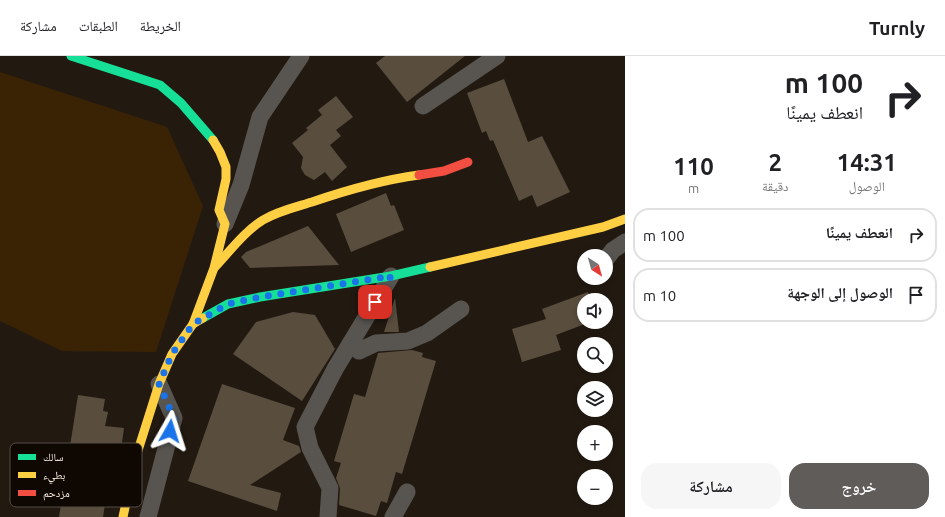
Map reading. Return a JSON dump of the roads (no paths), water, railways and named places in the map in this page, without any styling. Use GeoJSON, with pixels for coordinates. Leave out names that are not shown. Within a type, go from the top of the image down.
{"type":"FeatureCollection","features":[{"type":"Feature","properties":{"kind":"main road"},"geometry":{"type":"LineString","coordinates":[[71,56],[160,85],[181,102],[213,141],[226,167],[226,179],[219,210],[224,224],[214,268],[193,324],[172,354],[159,384],[140,443]]}},
{"type":"Feature","properties":{"kind":"main road"},"geometry":{"type":"LineString","coordinates":[[214,268],[242,238],[263,220],[295,207],[384,180],[444,171],[468,162]]}},
{"type":"Feature","properties":{"kind":"main road"},"geometry":{"type":"LineString","coordinates":[[193,324],[228,304],[253,298],[391,276],[498,253],[603,227],[625,219]]}},
{"type":"Feature","properties":{"kind":"main road"},"geometry":{"type":"LineString","coordinates":[[123,517],[125,507]]}},
{"type":"Feature","properties":{"kind":"street"},"geometry":{"type":"LineString","coordinates":[[224,224],[241,185],[260,117],[301,56]]}},
{"type":"Feature","properties":{"kind":"street"},"geometry":{"type":"LineString","coordinates":[[423,106],[497,56]]}},
{"type":"Feature","properties":{"kind":"street"},"geometry":{"type":"LineString","coordinates":[[613,250],[625,242]]}},
{"type":"Feature","properties":{"kind":"street"},"geometry":{"type":"LineString","coordinates":[[328,517],[330,488],[310,448],[305,427],[350,344],[391,276]]}},
{"type":"Feature","properties":{"kind":"street"},"geometry":{"type":"LineString","coordinates":[[350,344],[359,351],[376,343],[408,341],[427,333],[461,309]]}},
{"type":"Feature","properties":{"kind":"street"},"geometry":{"type":"LineString","coordinates":[[148,517],[174,418],[159,384]]}},
{"type":"Feature","properties":{"kind":"street"},"geometry":{"type":"LineString","coordinates":[[393,517],[407,492]]}}]}
